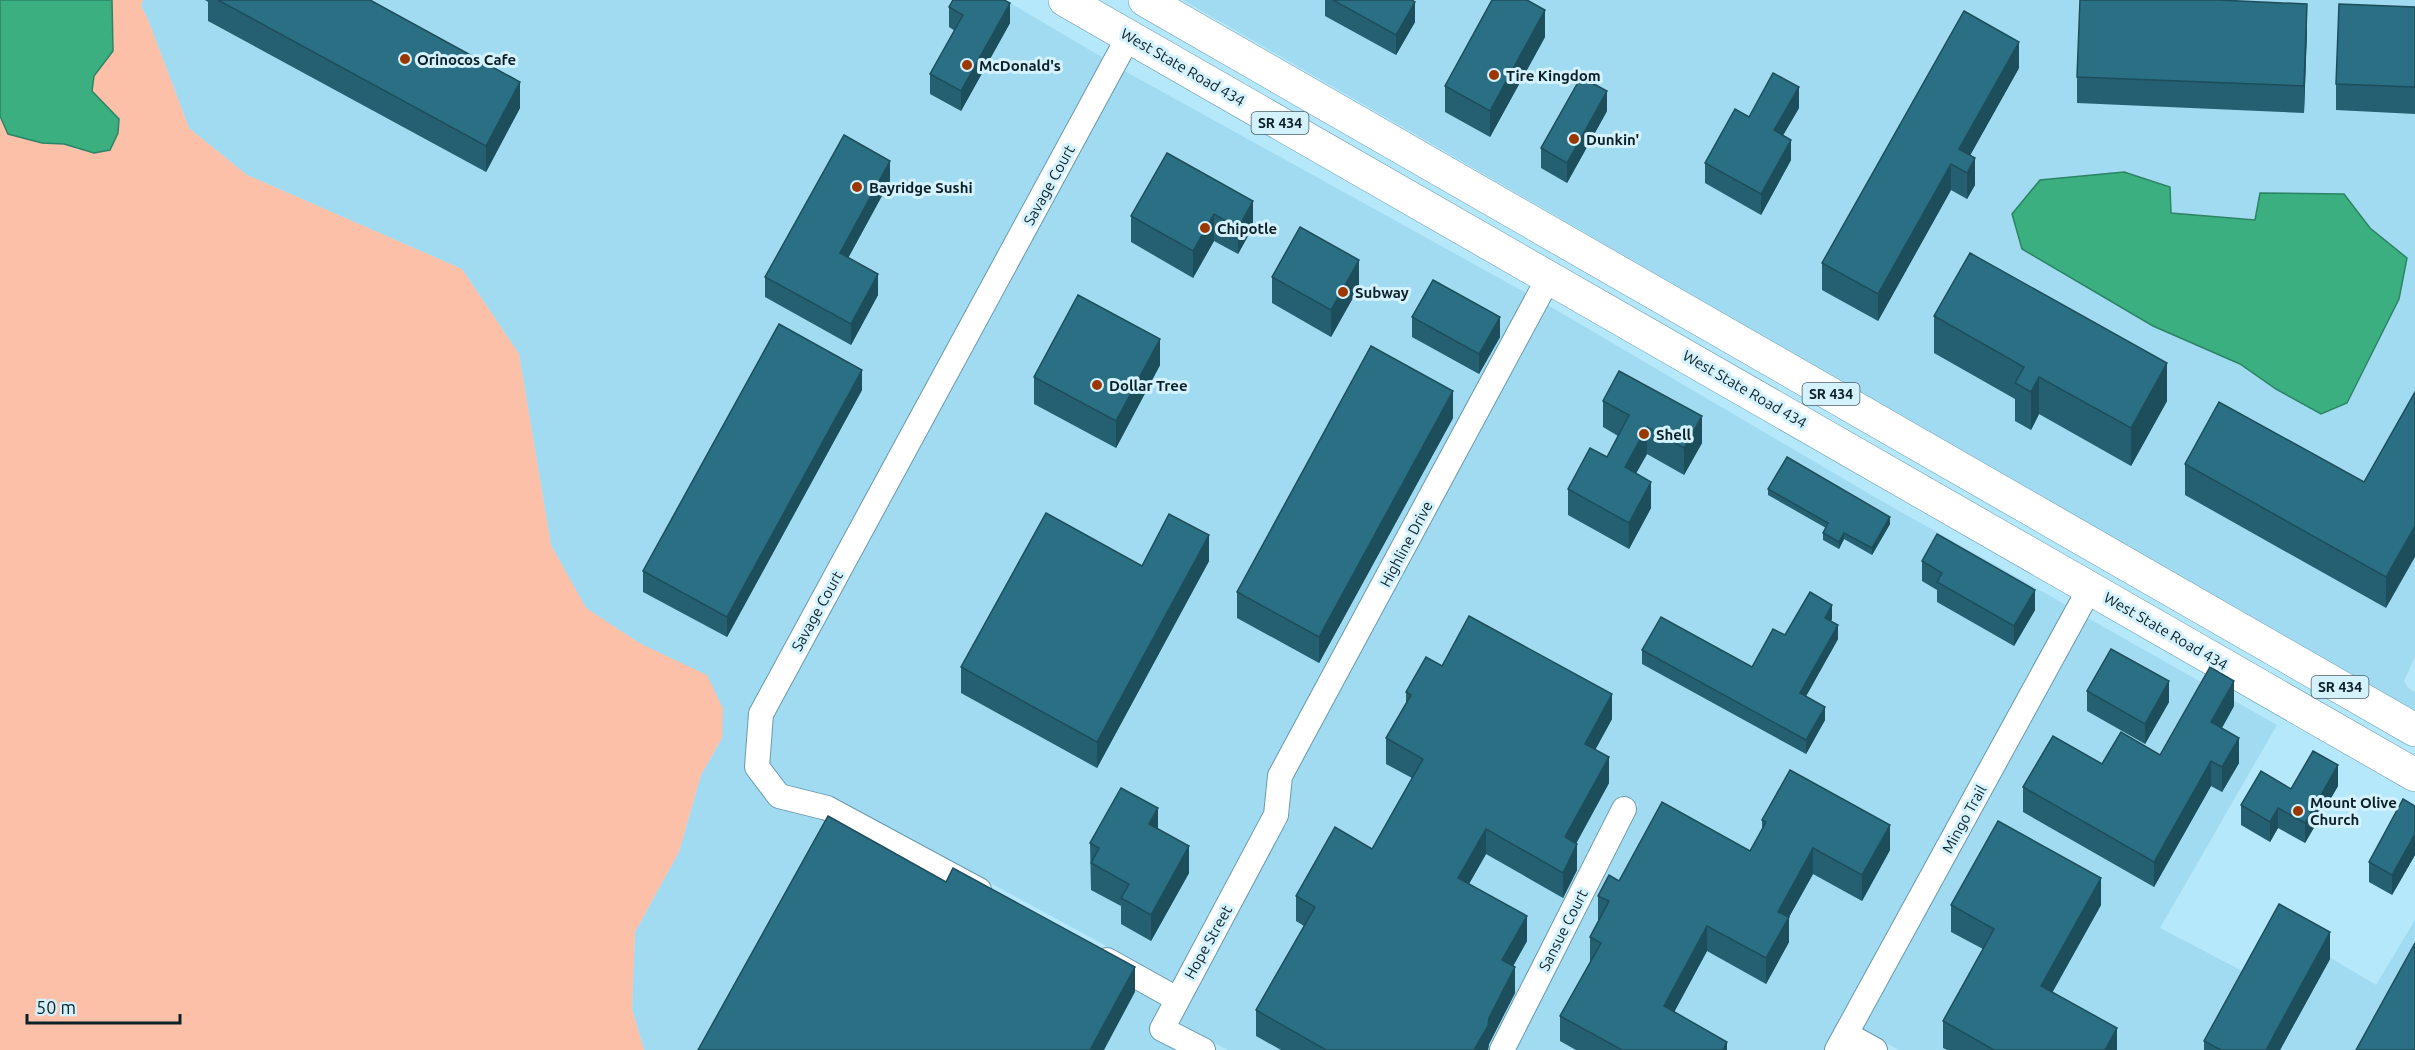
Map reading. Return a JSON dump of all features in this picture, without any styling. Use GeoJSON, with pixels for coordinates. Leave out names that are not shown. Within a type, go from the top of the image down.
{"type":"FeatureCollection","features":[{"type":"Feature","properties":{"kind":"main road"},"geometry":{"type":"LineString","coordinates":[[1069,2],[1111,6],[1137,0]]}},
{"type":"Feature","properties":{"kind":"main road","name":"SR 434"},"geometry":{"type":"LineString","coordinates":[[1145,0],[2415,730]]}},
{"type":"Feature","properties":{"kind":"main road","name":"West State Road 434"},"geometry":{"type":"LineString","coordinates":[[1069,2],[2415,776]]}},
{"type":"Feature","properties":{"kind":"main road"},"geometry":{"type":"LineString","coordinates":[[1130,36],[1154,28],[1194,28]]}},
{"type":"Feature","properties":{"kind":"main road"},"geometry":{"type":"LineString","coordinates":[[2028,552],[2075,557],[2106,552]]}},
{"type":"Feature","properties":{"kind":"main road"},"geometry":{"type":"LineString","coordinates":[[2090,588],[2113,581],[2157,581]]}},
{"type":"Feature","properties":{"kind":"street","name":"Savage Court"},"geometry":{"type":"LineString","coordinates":[[999,901],[827,808],[779,796],[757,767],[761,714],[1130,36]]}},
{"type":"Feature","properties":{"kind":"street","name":"Highline Drive"},"geometry":{"type":"LineString","coordinates":[[1276,815],[1280,776],[1549,277]]}},
{"type":"Feature","properties":{"kind":"street","name":"Mingo Trail"},"geometry":{"type":"LineString","coordinates":[[1842,1042],[2090,588]]}},
{"type":"Feature","properties":{"kind":"street","name":"Sansue Court"},"geometry":{"type":"LineString","coordinates":[[1502,1050],[1624,810]]}},
{"type":"Feature","properties":{"kind":"street","name":"Hope Street"},"geometry":{"type":"LineString","coordinates":[[1203,1050],[1162,1029],[1276,815]]}},
{"type":"Feature","properties":{"kind":"street"},"geometry":{"type":"LineString","coordinates":[[1083,947],[1177,999]]}},
{"type":"Feature","properties":{"kind":"street"},"geometry":{"type":"LineString","coordinates":[[1842,1042],[1875,1050]]}},
{"type":"Feature","properties":{"kind":"shaded area"},"geometry":{"type":"Polygon","coordinates":[[[0,0],[112,0],[113,51],[94,76],[92,91],[119,119],[118,133],[110,150],[94,153],[64,144],[42,143],[8,134],[0,116],[0,0]]]}},
{"type":"Feature","properties":{"kind":"shaded area"},"geometry":{"type":"Polygon","coordinates":[[[112,0],[143,0],[141,6],[189,128],[247,175],[462,269],[519,354],[551,545],[586,608],[641,644],[707,675],[723,709],[722,738],[701,775],[679,852],[635,932],[632,1009],[644,1050],[0,1050],[0,116],[9,134],[42,143],[64,144],[79,150],[104,105],[92,92],[94,76],[113,51],[112,0]]]}},
{"type":"Feature","properties":{"kind":"shaded area"},"geometry":{"type":"Polygon","coordinates":[[[143,0],[1005,0],[1105,59],[752,709],[749,775],[771,804],[776,807],[823,819],[1163,1004],[1177,1050],[644,1050],[632,1009],[635,932],[679,852],[701,775],[722,738],[641,644],[586,609],[551,545],[519,354],[462,269],[247,175],[189,128],[141,6],[143,0]]]}},
{"type":"Feature","properties":{"kind":"shaded area"},"geometry":{"type":"Polygon","coordinates":[[[1183,0],[2415,0],[2415,657],[2404,681],[2408,688],[2415,692],[2415,713],[1183,0]],[[2170,187],[2023,249],[2153,326],[2240,364],[2276,389],[2321,414],[2407,258],[2370,228],[2343,194],[2256,220],[2171,213],[2170,187]]]}},
{"type":"Feature","properties":{"kind":"shaded area"},"geometry":{"type":"Polygon","coordinates":[[[1123,70],[1528,294],[1266,812],[1174,983],[833,797],[786,786],[768,762],[771,716],[1123,70]]]}},
{"type":"Feature","properties":{"kind":"shaded area"},"geometry":{"type":"Polygon","coordinates":[[[2124,172],[2170,187],[2171,213],[2255,220],[2260,193],[2344,194],[2370,228],[2407,258],[2399,299],[2347,403],[2321,414],[2276,389],[2240,364],[2153,326],[2022,249],[2012,214],[2040,180],[2124,172]]]}},
{"type":"Feature","properties":{"kind":"shaded area"},"geometry":{"type":"Polygon","coordinates":[[[1546,304],[1878,499],[2068,606],[1825,1050],[1514,1050],[1639,804],[1620,795],[1491,1050],[1228,1050],[1177,1023],[1282,826],[1286,826],[1291,809],[1288,807],[1291,779],[1546,304]]]}},
{"type":"Feature","properties":{"kind":"shaded area"},"geometry":{"type":"Polygon","coordinates":[[[2086,617],[2277,725],[2160,928],[2254,977],[2277,926],[2376,985],[2415,920],[2415,1050],[1899,1050],[1861,1029],[2086,617]]]}},
{"type":"Feature","properties":{"kind":"building"},"geometry":{"type":"Polygon","coordinates":[[[218,0],[370,0],[520,82],[486,146],[218,0]]]}},
{"type":"Feature","properties":{"kind":"building","name":"McDonald's"},"geometry":{"type":"Polygon","coordinates":[[[953,0],[1004,0],[1010,3],[961,91],[930,74],[963,15],[949,7],[953,0]]]}},
{"type":"Feature","properties":{"kind":"building"},"geometry":{"type":"Polygon","coordinates":[[[1333,0],[1412,0],[1415,2],[1396,35],[1333,0]]]}},
{"type":"Feature","properties":{"kind":"building"},"geometry":{"type":"Polygon","coordinates":[[[1492,0],[1527,0],[1545,10],[1490,111],[1445,86],[1492,0]]]}},
{"type":"Feature","properties":{"kind":"building"},"geometry":{"type":"Polygon","coordinates":[[[2080,0],[2218,0],[2307,4],[2304,86],[2077,77],[2080,0]]]}},
{"type":"Feature","properties":{"kind":"building"},"geometry":{"type":"Polygon","coordinates":[[[2339,4],[2415,7],[2415,87],[2336,84],[2339,4]]]}},
{"type":"Feature","properties":{"kind":"building"},"geometry":{"type":"Polygon","coordinates":[[[1964,11],[2019,42],[1959,149],[1975,158],[1967,173],[1951,164],[1878,294],[1822,263],[1964,11]]]}},
{"type":"Feature","properties":{"kind":"building"},"geometry":{"type":"Polygon","coordinates":[[[1773,73],[1799,87],[1774,130],[1791,140],[1761,194],[1705,163],[1735,109],[1749,117],[1773,73]]]}},
{"type":"Feature","properties":{"kind":"building"},"geometry":{"type":"Polygon","coordinates":[[[1581,77],[1607,91],[1567,163],[1541,148],[1581,77]]]}},
{"type":"Feature","properties":{"kind":"building"},"geometry":{"type":"Polygon","coordinates":[[[844,135],[890,161],[840,253],[878,274],[851,324],[765,277],[844,135]]]}},
{"type":"Feature","properties":{"kind":"building"},"geometry":{"type":"Polygon","coordinates":[[[1167,153],[1253,201],[1238,228],[1214,214],[1193,251],[1131,216],[1167,153]]]}},
{"type":"Feature","properties":{"kind":"building"},"geometry":{"type":"Polygon","coordinates":[[[1300,227],[1359,260],[1331,310],[1272,277],[1300,227]]]}},
{"type":"Feature","properties":{"kind":"building"},"geometry":{"type":"Polygon","coordinates":[[[1970,253],[2167,363],[2131,428],[2039,377],[2031,392],[2015,383],[2024,367],[1934,316],[1970,253]]]}},
{"type":"Feature","properties":{"kind":"building"},"geometry":{"type":"Polygon","coordinates":[[[1433,280],[1500,317],[1479,354],[1412,317],[1433,280]]]}},
{"type":"Feature","properties":{"kind":"building","name":"Dollar Tree"},"geometry":{"type":"Polygon","coordinates":[[[1078,295],[1160,339],[1116,421],[1034,377],[1078,295]]]}},
{"type":"Feature","properties":{"kind":"building"},"geometry":{"type":"Polygon","coordinates":[[[779,324],[862,370],[727,617],[643,571],[779,324]]]}},
{"type":"Feature","properties":{"kind":"building"},"geometry":{"type":"Polygon","coordinates":[[[1371,346],[1453,391],[1319,637],[1237,592],[1371,346]]]}},
{"type":"Feature","properties":{"kind":"building"},"geometry":{"type":"Polygon","coordinates":[[[1619,371],[1702,416],[1684,448],[1647,427],[1625,467],[1651,482],[1629,523],[1568,489],[1590,448],[1607,457],[1629,415],[1603,401],[1619,371]]]}},
{"type":"Feature","properties":{"kind":"building"},"geometry":{"type":"Polygon","coordinates":[[[2415,392],[2415,526],[2386,577],[2185,464],[2219,402],[2364,482],[2415,392]]]}},
{"type":"Feature","properties":{"kind":"building"},"geometry":{"type":"Polygon","coordinates":[[[1787,457],[1890,517],[1872,548],[1844,533],[1839,542],[1823,533],[1828,523],[1768,489],[1787,457]]]}},
{"type":"Feature","properties":{"kind":"building"},"geometry":{"type":"Polygon","coordinates":[[[1046,513],[1142,566],[1169,514],[1209,535],[1097,742],[961,667],[1046,513]]]}},
{"type":"Feature","properties":{"kind":"building"},"geometry":{"type":"Polygon","coordinates":[[[1937,534],[2035,590],[2014,626],[1937,582],[1942,573],[1922,561],[1937,534]]]}},
{"type":"Feature","properties":{"kind":"building"},"geometry":{"type":"Polygon","coordinates":[[[1810,592],[1832,605],[1825,618],[1838,625],[1800,693],[1825,707],[1806,740],[1642,650],[1661,617],[1752,667],[1773,629],[1785,635],[1810,592]]]}},
{"type":"Feature","properties":{"kind":"building"},"geometry":{"type":"Polygon","coordinates":[[[1469,616],[1612,694],[1585,744],[1609,757],[1565,837],[1577,844],[1563,873],[1486,829],[1458,878],[1527,916],[1502,960],[1515,967],[1489,1018],[1488,1026],[1474,1050],[1326,1050],[1256,1010],[1315,907],[1296,896],[1335,827],[1372,849],[1423,759],[1386,738],[1411,695],[1406,692],[1426,657],[1442,666],[1469,616]]]}},
{"type":"Feature","properties":{"kind":"building"},"geometry":{"type":"Polygon","coordinates":[[[2111,649],[2169,681],[2145,724],[2087,691],[2111,649]]]}},
{"type":"Feature","properties":{"kind":"building"},"geometry":{"type":"Polygon","coordinates":[[[2210,667],[2234,681],[2211,722],[2239,738],[2222,767],[2211,761],[2154,862],[2023,787],[2053,736],[2102,764],[2121,732],[2160,755],[2210,667]]]}},
{"type":"Feature","properties":{"kind":"building"},"geometry":{"type":"Polygon","coordinates":[[[2313,751],[2338,765],[2305,823],[2278,808],[2270,822],[2241,805],[2261,771],[2291,789],[2313,751]]]}},
{"type":"Feature","properties":{"kind":"building"},"geometry":{"type":"Polygon","coordinates":[[[1790,770],[1890,825],[1862,875],[1813,848],[1778,912],[1789,917],[1766,958],[1707,926],[1664,1006],[1727,1042],[1723,1050],[1622,1050],[1560,1016],[1601,943],[1590,937],[1609,901],[1598,896],[1609,875],[1619,881],[1662,802],[1750,851],[1766,822],[1762,820],[1790,770]]]}},
{"type":"Feature","properties":{"kind":"building"},"geometry":{"type":"Polygon","coordinates":[[[1121,788],[1158,808],[1149,824],[1189,846],[1151,915],[1121,898],[1129,884],[1091,863],[1099,848],[1090,843],[1121,788]]]}},
{"type":"Feature","properties":{"kind":"building"},"geometry":{"type":"Polygon","coordinates":[[[2403,799],[2415,806],[2415,834],[2392,875],[2369,862],[2403,799]]]}},
{"type":"Feature","properties":{"kind":"building"},"geometry":{"type":"Polygon","coordinates":[[[828,816],[946,882],[953,868],[1135,967],[1090,1050],[698,1050],[828,816]]]}},
{"type":"Feature","properties":{"kind":"building"},"geometry":{"type":"Polygon","coordinates":[[[1998,821],[2101,878],[2041,986],[2117,1028],[2105,1050],[1994,1050],[1943,1021],[1994,929],[1951,905],[1998,821]]]}},
{"type":"Feature","properties":{"kind":"building"},"geometry":{"type":"Polygon","coordinates":[[[2279,904],[2330,932],[2266,1050],[2221,1050],[2204,1041],[2279,904]]]}},
{"type":"Feature","properties":{"kind":"building"},"geometry":{"type":"Polygon","coordinates":[[[2415,943],[2415,1050],[2356,1050],[2415,943]]]}},
{"type":"Feature","properties":{"kind":"place","name":"Orinocos Cafe"},"geometry":{"type":"Point","coordinates":[405,59]}},
{"type":"Feature","properties":{"kind":"place","name":"McDonald's"},"geometry":{"type":"Point","coordinates":[967,65]}},
{"type":"Feature","properties":{"kind":"place","name":"Tire Kingdom"},"geometry":{"type":"Point","coordinates":[1494,75]}},
{"type":"Feature","properties":{"kind":"place","name":"Dunkin'"},"geometry":{"type":"Point","coordinates":[1574,139]}},
{"type":"Feature","properties":{"kind":"place","name":"Bayridge Sushi"},"geometry":{"type":"Point","coordinates":[857,187]}},
{"type":"Feature","properties":{"kind":"place","name":"Chipotle"},"geometry":{"type":"Point","coordinates":[1205,228]}},
{"type":"Feature","properties":{"kind":"place","name":"Subway"},"geometry":{"type":"Point","coordinates":[1343,292]}},
{"type":"Feature","properties":{"kind":"place","name":"Dollar Tree"},"geometry":{"type":"Point","coordinates":[1097,385]}},
{"type":"Feature","properties":{"kind":"place","name":"Shell"},"geometry":{"type":"Point","coordinates":[1644,434]}},
{"type":"Feature","properties":{"kind":"place","name":"Mount Olive Church"},"geometry":{"type":"Point","coordinates":[2298,811]}}]}
